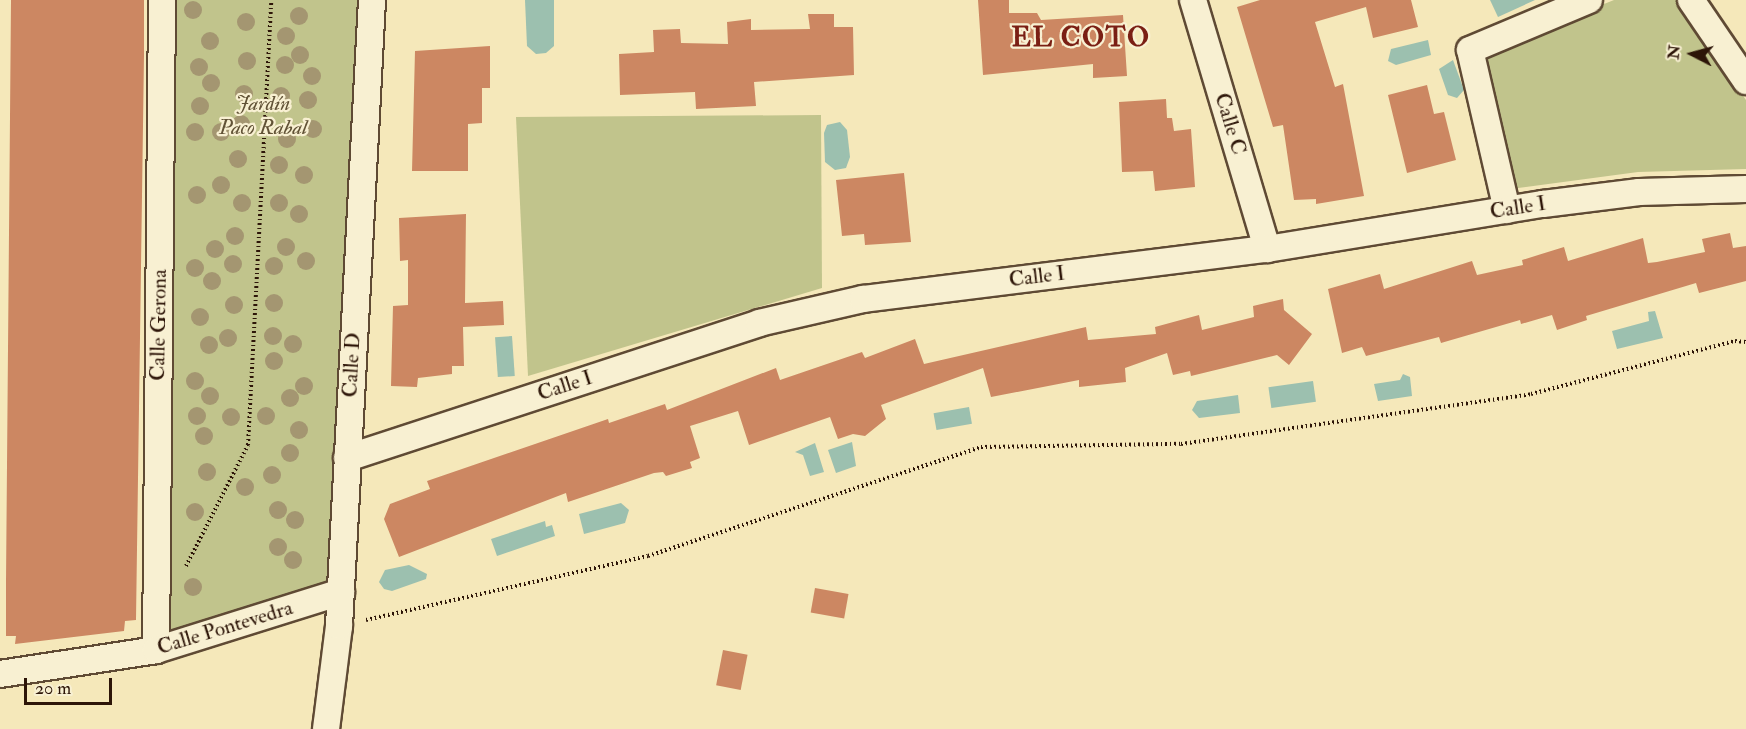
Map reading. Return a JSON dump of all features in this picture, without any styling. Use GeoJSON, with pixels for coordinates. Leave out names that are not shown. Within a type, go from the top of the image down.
{"type":"FeatureCollection","features":[{"type":"Feature","properties":{"kind":"street","name":"Calle Gerona"},"geometry":{"type":"LineString","coordinates":[[156,650],[162,0]]}},
{"type":"Feature","properties":{"kind":"street","name":"Calle D"},"geometry":{"type":"LineString","coordinates":[[326,729],[339,626],[372,0]]}},
{"type":"Feature","properties":{"kind":"street","name":"Calle C"},"geometry":{"type":"LineString","coordinates":[[1192,0],[1268,249]]}},
{"type":"Feature","properties":{"kind":"street"},"geometry":{"type":"LineString","coordinates":[[1507,210],[1470,50],[1589,0]]}},
{"type":"Feature","properties":{"kind":"street"},"geometry":{"type":"LineString","coordinates":[[1690,0],[1746,81]]}},
{"type":"Feature","properties":{"kind":"street","name":"Calle I"},"geometry":{"type":"LineString","coordinates":[[347,458],[759,323],[863,299],[1268,249],[1507,210],[1639,192],[1746,189]]}},
{"type":"Feature","properties":{"kind":"street","name":"Calle Pontevedra"},"geometry":{"type":"LineString","coordinates":[[0,674],[156,650],[341,592]]}},
{"type":"Feature","properties":{"kind":"path"},"geometry":{"type":"LineString","coordinates":[[183,572],[248,445],[271,0]]}},
{"type":"Feature","properties":{"kind":"path"},"geometry":{"type":"LineString","coordinates":[[339,626],[648,556],[981,447],[1181,444],[1531,394],[1735,341],[1746,342]]}},
{"type":"Feature","properties":{"kind":"green space","name":"Jardín Paco Rabal"},"geometry":{"type":"Polygon","coordinates":[[[162,0],[372,0],[341,592],[156,650],[162,0]]]}},
{"type":"Feature","properties":{"kind":"green space"},"geometry":{"type":"Polygon","coordinates":[[[1614,0],[1676,0],[1746,100],[1746,169],[1638,172],[1510,189],[1477,55],[1614,0]]]}},
{"type":"Feature","properties":{"kind":"green space"},"geometry":{"type":"Polygon","coordinates":[[[821,115],[822,288],[528,376],[516,117],[821,115]]]}},
{"type":"Feature","properties":{"kind":"shaded area"},"geometry":{"type":"Polygon","coordinates":[[[525,0],[554,0],[554,46],[546,53],[536,54],[527,46],[525,0]]]}},
{"type":"Feature","properties":{"kind":"shaded area"},"geometry":{"type":"Polygon","coordinates":[[[1490,0],[1535,0],[1498,17],[1490,0]]]}},
{"type":"Feature","properties":{"kind":"shaded area"},"geometry":{"type":"Polygon","coordinates":[[[1428,40],[1431,55],[1396,65],[1388,61],[1391,49],[1428,40]]]}},
{"type":"Feature","properties":{"kind":"shaded area"},"geometry":{"type":"Polygon","coordinates":[[[1453,60],[1464,90],[1457,98],[1448,95],[1439,69],[1453,60]]]}},
{"type":"Feature","properties":{"kind":"shaded area"},"geometry":{"type":"Polygon","coordinates":[[[840,122],[847,130],[850,157],[846,168],[835,170],[825,162],[824,133],[827,125],[840,122]]]}},
{"type":"Feature","properties":{"kind":"shaded area"},"geometry":{"type":"Polygon","coordinates":[[[1655,311],[1663,338],[1617,349],[1612,331],[1649,321],[1648,312],[1655,311]]]}},
{"type":"Feature","properties":{"kind":"shaded area"},"geometry":{"type":"Polygon","coordinates":[[[512,336],[515,376],[498,377],[495,337],[512,336]]]}},
{"type":"Feature","properties":{"kind":"shaded area"},"geometry":{"type":"Polygon","coordinates":[[[1403,374],[1410,377],[1412,396],[1378,401],[1374,384],[1400,380],[1403,374]]]}},
{"type":"Feature","properties":{"kind":"shaded area"},"geometry":{"type":"Polygon","coordinates":[[[1313,381],[1316,402],[1271,408],[1268,387],[1313,381]]]}},
{"type":"Feature","properties":{"kind":"shaded area"},"geometry":{"type":"Polygon","coordinates":[[[1238,395],[1240,413],[1199,418],[1192,410],[1197,401],[1238,395]]]}},
{"type":"Feature","properties":{"kind":"shaded area"},"geometry":{"type":"Polygon","coordinates":[[[969,407],[972,424],[936,430],[934,413],[969,407]]]}},
{"type":"Feature","properties":{"kind":"shaded area"},"geometry":{"type":"Polygon","coordinates":[[[852,442],[856,466],[836,473],[828,450],[852,442]]]}},
{"type":"Feature","properties":{"kind":"shaded area"},"geometry":{"type":"Polygon","coordinates":[[[815,443],[824,472],[810,476],[803,455],[795,452],[815,443]]]}},
{"type":"Feature","properties":{"kind":"shaded area"},"geometry":{"type":"Polygon","coordinates":[[[621,503],[629,510],[625,523],[584,534],[579,514],[621,503]]]}},
{"type":"Feature","properties":{"kind":"shaded area"},"geometry":{"type":"Polygon","coordinates":[[[545,521],[546,527],[552,525],[555,536],[497,556],[491,539],[545,521]]]}},
{"type":"Feature","properties":{"kind":"shaded area"},"geometry":{"type":"Polygon","coordinates":[[[409,565],[427,574],[426,579],[392,591],[384,589],[379,582],[385,570],[409,565]]]}},
{"type":"Feature","properties":{"kind":"building"},"geometry":{"type":"Polygon","coordinates":[[[11,0],[144,0],[136,620],[125,621],[124,631],[15,644],[16,636],[6,636],[11,0]]]}},
{"type":"Feature","properties":{"kind":"building"},"geometry":{"type":"Polygon","coordinates":[[[978,0],[1009,0],[1009,13],[1037,13],[1041,20],[1123,15],[1127,76],[1093,78],[1093,64],[983,75],[978,0]]]}},
{"type":"Feature","properties":{"kind":"building"},"geometry":{"type":"Polygon","coordinates":[[[1260,0],[1411,0],[1418,27],[1373,38],[1366,7],[1315,22],[1335,87],[1343,84],[1364,196],[1316,204],[1316,199],[1294,200],[1283,125],[1273,127],[1237,7],[1260,0]]]}},
{"type":"Feature","properties":{"kind":"building"},"geometry":{"type":"Polygon","coordinates":[[[808,14],[834,14],[834,27],[853,27],[854,75],[754,82],[756,106],[696,109],[695,92],[620,95],[619,54],[654,52],[653,30],[680,29],[681,43],[728,44],[727,22],[751,19],[751,30],[810,29],[808,14]]]}},
{"type":"Feature","properties":{"kind":"building"},"geometry":{"type":"Polygon","coordinates":[[[490,46],[490,88],[482,88],[482,123],[468,124],[468,171],[412,171],[415,51],[490,46]]]}},
{"type":"Feature","properties":{"kind":"building"},"geometry":{"type":"Polygon","coordinates":[[[1427,85],[1434,114],[1444,112],[1456,160],[1407,173],[1388,95],[1427,85]]]}},
{"type":"Feature","properties":{"kind":"building"},"geometry":{"type":"Polygon","coordinates":[[[1166,99],[1167,118],[1172,118],[1174,131],[1191,129],[1195,187],[1155,191],[1153,171],[1122,172],[1119,102],[1166,99]]]}},
{"type":"Feature","properties":{"kind":"building"},"geometry":{"type":"Polygon","coordinates":[[[904,173],[911,242],[865,245],[864,234],[842,236],[836,180],[904,173]]]}},
{"type":"Feature","properties":{"kind":"building"},"geometry":{"type":"Polygon","coordinates":[[[466,214],[465,303],[503,301],[504,325],[463,327],[464,366],[452,366],[452,374],[418,378],[417,387],[391,386],[393,306],[408,305],[408,260],[400,261],[399,218],[466,214]]]}},
{"type":"Feature","properties":{"kind":"building"},"geometry":{"type":"Polygon","coordinates":[[[1730,233],[1733,248],[1746,246],[1746,281],[1699,293],[1696,283],[1586,316],[1587,320],[1557,330],[1552,315],[1521,324],[1520,320],[1441,343],[1439,337],[1366,356],[1362,347],[1342,353],[1328,289],[1380,274],[1384,289],[1472,261],[1477,275],[1523,265],[1522,260],[1564,247],[1568,261],[1643,238],[1648,263],[1657,262],[1705,252],[1702,239],[1730,233]]]}},
{"type":"Feature","properties":{"kind":"building"},"geometry":{"type":"Polygon","coordinates":[[[1283,299],[1284,310],[1312,334],[1289,365],[1277,355],[1191,376],[1190,371],[1173,375],[1167,353],[1125,368],[1126,382],[1079,387],[1079,380],[991,397],[983,368],[881,405],[886,419],[865,436],[853,434],[838,439],[830,417],[749,445],[738,411],[690,426],[700,458],[690,462],[692,468],[666,476],[663,472],[654,473],[568,502],[566,493],[399,557],[384,519],[390,504],[430,489],[427,481],[608,419],[609,423],[665,404],[667,410],[776,368],[780,380],[862,352],[865,358],[915,339],[924,364],[1086,327],[1088,340],[1156,334],[1155,327],[1199,315],[1202,330],[1254,317],[1253,306],[1283,299]]]}},
{"type":"Feature","properties":{"kind":"building"},"geometry":{"type":"Polygon","coordinates":[[[815,588],[848,594],[844,619],[811,613],[815,588]]]}},
{"type":"Feature","properties":{"kind":"building"},"geometry":{"type":"Polygon","coordinates":[[[723,650],[748,655],[741,690],[716,685],[723,650]]]}},
{"type":"Feature","properties":{"kind":"district","name":"EL COTO"},"geometry":{"type":"Point","coordinates":[1081,38]}}]}
